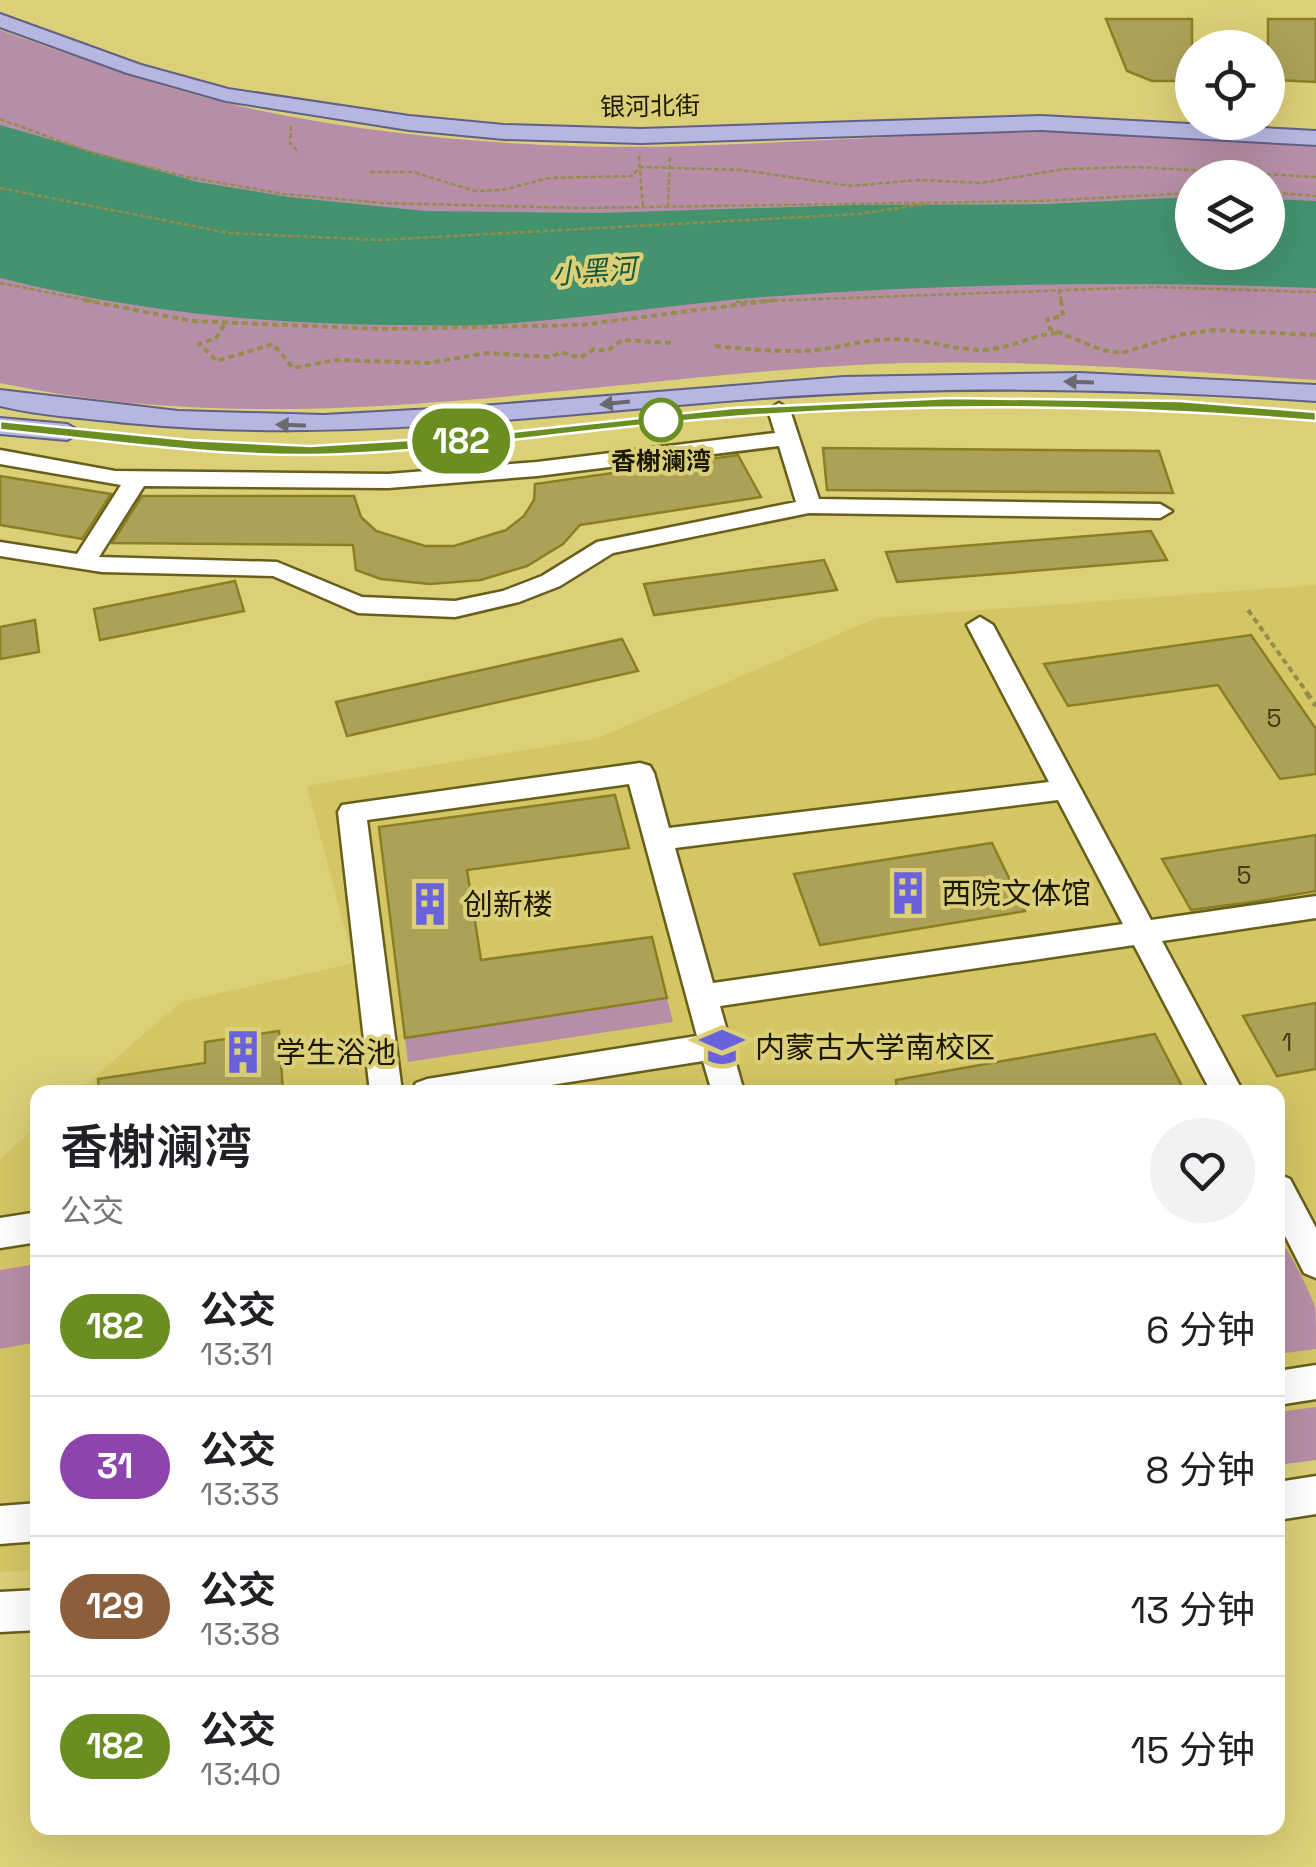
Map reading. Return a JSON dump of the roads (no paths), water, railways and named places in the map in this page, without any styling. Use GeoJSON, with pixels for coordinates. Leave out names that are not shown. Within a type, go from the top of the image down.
{"type":"FeatureCollection","features":[{"type":"Feature","properties":{"kind":"main road","name":"银河北街"},"geometry":{"type":"LineString","coordinates":[[0,1],[102,41],[227,80],[494,117],[625,122],[1020,109],[1175,114]]}},
{"type":"Feature","properties":{"kind":"main road","name":"银河北街"},"geometry":{"type":"LineString","coordinates":[[0,20],[134,70],[226,95],[409,124],[504,132],[638,136],[1042,123],[1316,138]]}},
{"type":"Feature","properties":{"kind":"main road"},"geometry":{"type":"LineString","coordinates":[[1285,121],[1316,123]]}},
{"type":"Feature","properties":{"kind":"main road"},"geometry":{"type":"LineString","coordinates":[[0,398],[173,421],[306,426],[467,418],[848,383],[1040,381],[1316,393]]}},
{"type":"Feature","properties":{"kind":"main road"},"geometry":{"type":"LineString","coordinates":[[0,426],[190,444],[310,450],[474,440],[779,410],[950,402],[1180,406],[1316,416]]}},
{"type":"Feature","properties":{"kind":"street"},"geometry":{"type":"LineString","coordinates":[[779,410],[809,506]]}},
{"type":"Feature","properties":{"kind":"street"},"geometry":{"type":"LineString","coordinates":[[0,458],[138,478],[388,481],[537,468],[788,438]]}},
{"type":"Feature","properties":{"kind":"street"},"geometry":{"type":"LineString","coordinates":[[84,562],[138,478]]}},
{"type":"Feature","properties":{"kind":"street"},"geometry":{"type":"LineString","coordinates":[[0,548],[84,562],[277,569],[358,605],[455,609],[510,597],[551,580],[605,548],[809,506],[1160,511]]}},
{"type":"Feature","properties":{"kind":"street"},"geometry":{"type":"LineString","coordinates":[[980,625],[1223,1085]]}},
{"type":"Feature","properties":{"kind":"street"},"geometry":{"type":"LineString","coordinates":[[385,1085],[352,812],[640,774],[726,1085]]}},
{"type":"Feature","properties":{"kind":"street"},"geometry":{"type":"LineString","coordinates":[[658,840],[1066,789]]}},
{"type":"Feature","properties":{"kind":"street"},"geometry":{"type":"LineString","coordinates":[[702,997],[1316,907]]}},
{"type":"Feature","properties":{"kind":"street"},"geometry":{"type":"LineString","coordinates":[[470,1085],[715,1046]]}},
{"type":"Feature","properties":{"kind":"street"},"geometry":{"type":"LineString","coordinates":[[1285,1202],[1316,1262]]}},
{"type":"Feature","properties":{"kind":"street"},"geometry":{"type":"LineString","coordinates":[[0,1233],[30,1228]]}},
{"type":"Feature","properties":{"kind":"street"},"geometry":{"type":"LineString","coordinates":[[1285,1387],[1316,1382]]}},
{"type":"Feature","properties":{"kind":"street"},"geometry":{"type":"LineString","coordinates":[[1285,1499],[1316,1495]]}},
{"type":"Feature","properties":{"kind":"street"},"geometry":{"type":"LineString","coordinates":[[0,1525],[30,1523]]}},
{"type":"Feature","properties":{"kind":"street"},"geometry":{"type":"LineString","coordinates":[[0,1612],[30,1610]]}},
{"type":"Feature","properties":{"kind":"water","name":"小黑河"},"geometry":{"type":"Polygon","coordinates":[[[0,125],[198,182],[289,197],[425,211],[600,213],[1175,198],[1175,270],[1285,270],[1285,200],[1316,201],[1316,288],[1109,284],[903,289],[765,297],[476,325],[346,324],[196,314],[0,278],[0,125]]]}},
{"type":"Feature","properties":{"kind":"place","name":"香榭澜湾"},"geometry":{"type":"Point","coordinates":[661,420]}},
{"type":"Feature","properties":{"kind":"place","name":"西院文体馆"},"geometry":{"type":"Point","coordinates":[908,893]}},
{"type":"Feature","properties":{"kind":"place","name":"创新楼"},"geometry":{"type":"Point","coordinates":[430,904]}},
{"type":"Feature","properties":{"kind":"place","name":"内蒙古大学南校区"},"geometry":{"type":"Point","coordinates":[722,1047]}},
{"type":"Feature","properties":{"kind":"place","name":"学生浴池"},"geometry":{"type":"Point","coordinates":[243,1052]}}]}
